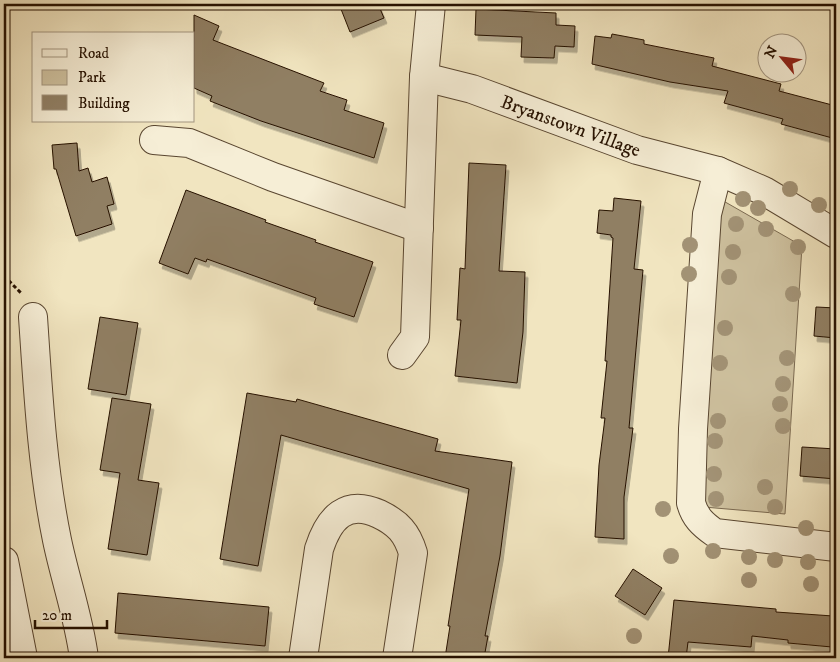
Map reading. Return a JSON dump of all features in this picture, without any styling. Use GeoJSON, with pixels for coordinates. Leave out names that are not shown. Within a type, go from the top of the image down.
{"type":"FeatureCollection","features":[{"type":"Feature","properties":{"kind":"street"},"geometry":{"type":"LineString","coordinates":[[402,355],[415,337],[424,78],[431,4]]}},
{"type":"Feature","properties":{"kind":"street","name":"Bryanstown Village"},"geometry":{"type":"LineString","coordinates":[[424,78],[472,89],[637,150],[718,171],[764,191],[836,234]]}},
{"type":"Feature","properties":{"kind":"street"},"geometry":{"type":"LineString","coordinates":[[154,140],[188,143],[273,177],[419,228]]}},
{"type":"Feature","properties":{"kind":"street"},"geometry":{"type":"LineString","coordinates":[[718,171],[708,214],[693,429],[691,503],[699,520],[715,532],[836,547]]}},
{"type":"Feature","properties":{"kind":"street"},"geometry":{"type":"LineString","coordinates":[[33,317],[38,400],[46,473],[57,540],[73,603],[84,658]]}},
{"type":"Feature","properties":{"kind":"street"},"geometry":{"type":"LineString","coordinates":[[303,658],[319,549],[324,534],[333,520],[344,511],[359,507],[394,521],[408,538],[413,553],[397,658]]}},
{"type":"Feature","properties":{"kind":"street"},"geometry":{"type":"LineString","coordinates":[[4,561],[9,617],[23,658]]}},
{"type":"Feature","properties":{"kind":"green space"},"geometry":{"type":"Polygon","coordinates":[[[720,199],[802,246],[785,514],[704,507],[701,477],[720,199]]]}},
{"type":"Feature","properties":{"kind":"building"},"geometry":{"type":"Polygon","coordinates":[[[339,4],[378,4],[384,18],[350,32],[339,4]]]}},
{"type":"Feature","properties":{"kind":"building"},"geometry":{"type":"Polygon","coordinates":[[[476,9],[556,13],[556,25],[575,26],[574,47],[555,46],[554,58],[521,57],[522,37],[475,35],[476,9]]]}},
{"type":"Feature","properties":{"kind":"building"},"geometry":{"type":"Polygon","coordinates":[[[194,15],[219,26],[213,40],[324,83],[320,91],[347,100],[344,110],[384,123],[374,158],[261,121],[210,101],[212,96],[195,88],[194,15]]]}},
{"type":"Feature","properties":{"kind":"building"},"geometry":{"type":"Polygon","coordinates":[[[612,34],[644,40],[644,44],[714,58],[712,66],[758,78],[758,82],[781,84],[779,91],[836,106],[836,139],[781,124],[783,119],[724,103],[728,91],[670,82],[592,64],[595,36],[611,38],[612,34]]]}},
{"type":"Feature","properties":{"kind":"building"},"geometry":{"type":"Polygon","coordinates":[[[77,143],[79,171],[88,168],[92,182],[107,177],[114,204],[107,206],[112,224],[76,236],[56,169],[54,169],[52,145],[77,143]]]}},
{"type":"Feature","properties":{"kind":"building"},"geometry":{"type":"Polygon","coordinates":[[[469,163],[506,165],[499,271],[525,272],[523,332],[517,383],[455,376],[461,320],[457,320],[460,268],[465,269],[469,163]]]}},
{"type":"Feature","properties":{"kind":"building"},"geometry":{"type":"Polygon","coordinates":[[[186,190],[266,220],[265,222],[316,240],[315,242],[373,262],[354,317],[314,304],[316,298],[207,259],[206,262],[195,258],[188,274],[159,263],[186,190]]]}},
{"type":"Feature","properties":{"kind":"building"},"geometry":{"type":"Polygon","coordinates":[[[614,198],[641,201],[634,269],[643,270],[629,428],[633,428],[624,497],[624,539],[595,537],[599,465],[605,418],[601,418],[607,361],[605,361],[613,238],[611,235],[597,233],[599,210],[613,211],[614,198]]]}},
{"type":"Feature","properties":{"kind":"building"},"geometry":{"type":"Polygon","coordinates":[[[816,307],[836,308],[836,338],[814,336],[816,307]]]}},
{"type":"Feature","properties":{"kind":"building"},"geometry":{"type":"Polygon","coordinates":[[[100,317],[138,323],[126,395],[88,389],[100,317]]]}},
{"type":"Feature","properties":{"kind":"building"},"geometry":{"type":"Polygon","coordinates":[[[247,393],[296,402],[297,399],[438,439],[435,451],[512,462],[500,556],[485,636],[488,636],[484,658],[445,658],[450,626],[448,626],[469,489],[281,435],[258,566],[220,559],[247,393]]]}},
{"type":"Feature","properties":{"kind":"building"},"geometry":{"type":"Polygon","coordinates":[[[112,398],[151,404],[138,480],[159,483],[147,555],[108,549],[120,473],[100,470],[112,398]]]}},
{"type":"Feature","properties":{"kind":"building"},"geometry":{"type":"Polygon","coordinates":[[[802,447],[836,449],[836,479],[800,476],[802,447]]]}},
{"type":"Feature","properties":{"kind":"building"},"geometry":{"type":"Polygon","coordinates":[[[633,569],[662,588],[645,615],[615,596],[633,569]]]}},
{"type":"Feature","properties":{"kind":"building"},"geometry":{"type":"Polygon","coordinates":[[[118,593],[269,607],[265,646],[115,633],[118,593]]]}},
{"type":"Feature","properties":{"kind":"building"},"geometry":{"type":"Polygon","coordinates":[[[674,600],[776,609],[776,612],[833,616],[832,647],[788,643],[788,640],[752,636],[751,647],[688,642],[686,658],[668,658],[674,600]]]}}]}
